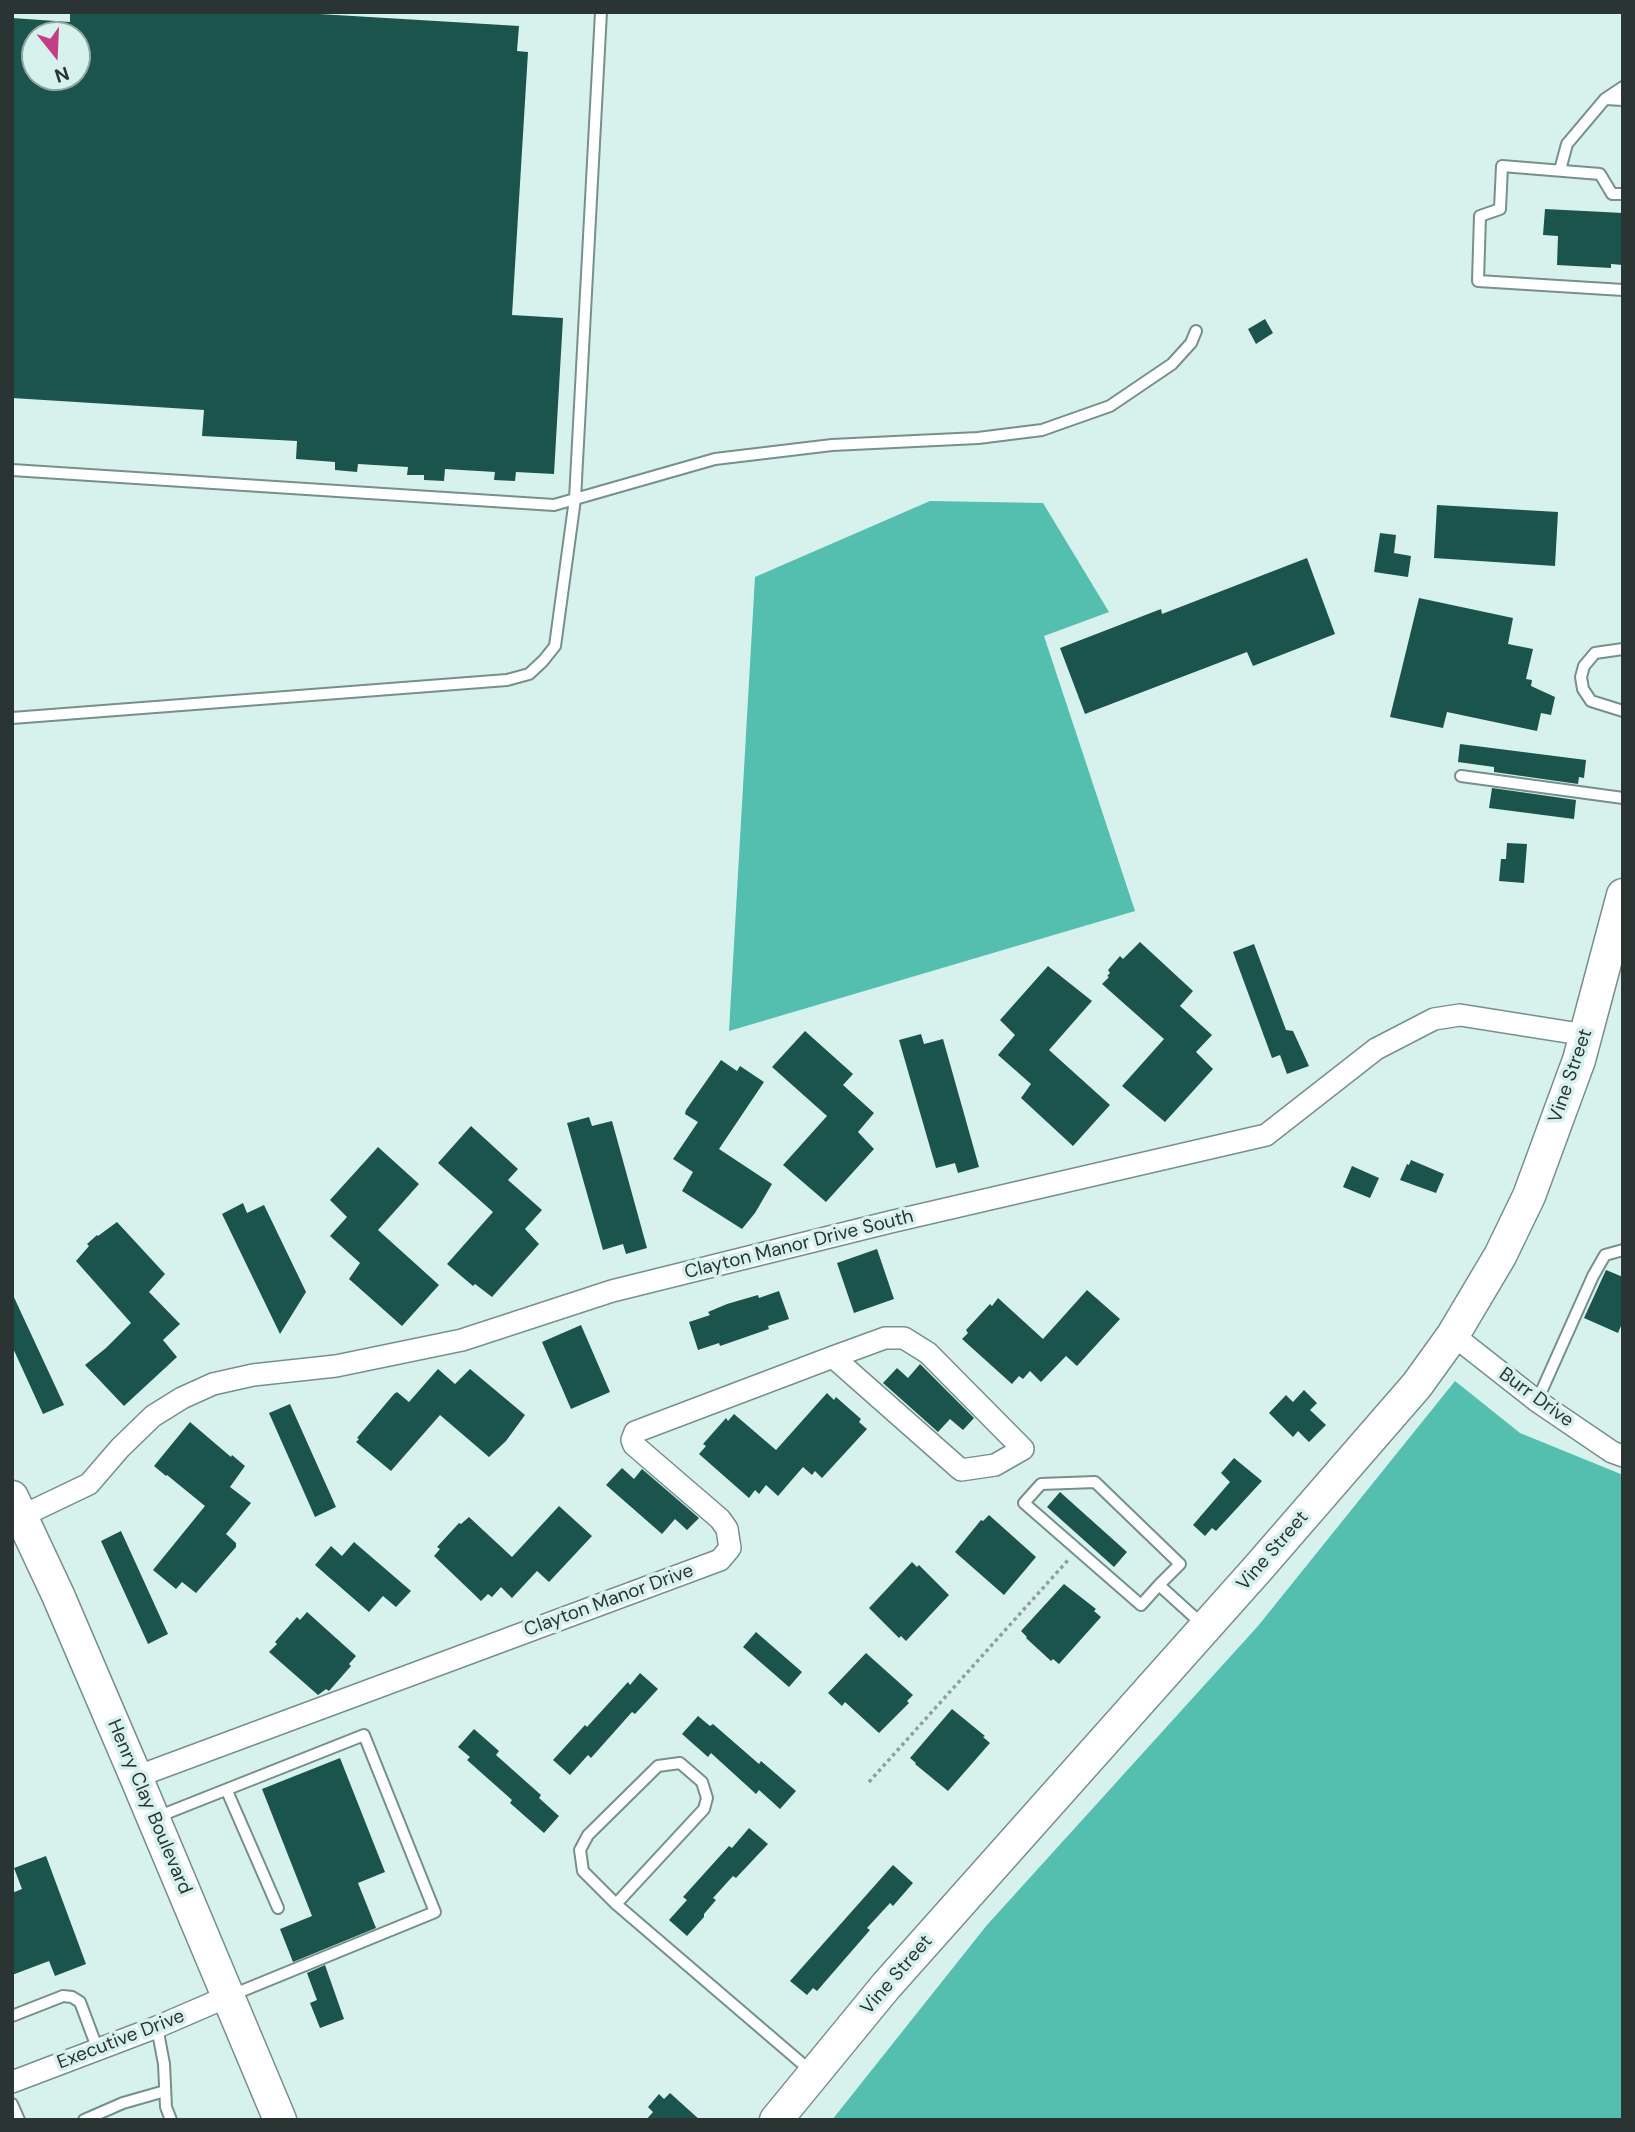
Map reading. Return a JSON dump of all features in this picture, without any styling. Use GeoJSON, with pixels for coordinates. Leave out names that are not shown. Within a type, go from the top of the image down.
{"type":"FeatureCollection","features":[{"type":"Feature","properties":{"kind":"street","name":"Vine Street"},"geometry":{"type":"LineString","coordinates":[[776,2120],[886,1986],[1417,1385],[1453,1335],[1500,1256],[1529,1196],[1579,1060],[1623,895]]}},
{"type":"Feature","properties":{"kind":"street","name":"Clayton Manor Drive South"},"geometry":{"type":"LineString","coordinates":[[16,1511],[89,1484],[153,1416],[182,1398],[213,1384],[253,1375],[336,1366],[462,1340],[612,1291],[890,1222],[1266,1135],[1376,1049],[1434,1019],[1460,1015],[1586,1035]]}},
{"type":"Feature","properties":{"kind":"street","name":"Burr Drive"},"geometry":{"type":"LineString","coordinates":[[1453,1335],[1537,1401],[1612,1452],[1623,1456]]}},
{"type":"Feature","properties":{"kind":"street","name":"Clayton Manor Drive"},"geometry":{"type":"LineString","coordinates":[[136,1777],[720,1560],[730,1548],[727,1529],[720,1519],[635,1445],[632,1440],[635,1432],[832,1357],[885,1338],[904,1338],[929,1353],[1023,1449],[995,1465],[961,1470],[832,1357]]}},
{"type":"Feature","properties":{"kind":"street","name":"Henry Clay Boulevard"},"geometry":{"type":"LineString","coordinates":[[16,1511],[136,1777],[280,2120]]}},
{"type":"Feature","properties":{"kind":"street","name":"Executive Drive"},"geometry":{"type":"LineString","coordinates":[[12,2082],[157,2027],[229,1996]]}},
{"type":"Feature","properties":{"kind":"lane"},"geometry":{"type":"LineString","coordinates":[[12,718],[507,680],[529,674],[555,646],[575,499],[601,12]]}},
{"type":"Feature","properties":{"kind":"lane"},"geometry":{"type":"LineString","coordinates":[[1560,170],[1567,144],[1605,99],[1623,87]]}},
{"type":"Feature","properties":{"kind":"lane"},"geometry":{"type":"LineString","coordinates":[[1605,99],[1623,100]]}},
{"type":"Feature","properties":{"kind":"lane"},"geometry":{"type":"LineString","coordinates":[[1623,194],[1612,194],[1600,174],[1502,166],[1500,209],[1480,216],[1478,281],[1623,290]]}},
{"type":"Feature","properties":{"kind":"lane"},"geometry":{"type":"LineString","coordinates":[[12,470],[554,505],[715,459],[832,445],[978,438],[1042,430],[1110,407],[1172,364],[1191,343],[1196,331]]}},
{"type":"Feature","properties":{"kind":"lane"},"geometry":{"type":"LineString","coordinates":[[1623,649],[1595,653],[1584,666],[1581,677],[1583,689],[1591,701],[1623,711]]}},
{"type":"Feature","properties":{"kind":"lane"},"geometry":{"type":"LineString","coordinates":[[1461,776],[1623,798]]}},
{"type":"Feature","properties":{"kind":"lane"},"geometry":{"type":"LineString","coordinates":[[1537,1401],[1593,1276],[1605,1255],[1623,1250]]}},
{"type":"Feature","properties":{"kind":"lane"},"geometry":{"type":"LineString","coordinates":[[1095,1482],[1180,1564],[1159,1585],[1141,1605],[1024,1503],[1041,1484],[1095,1482]]}},
{"type":"Feature","properties":{"kind":"lane"},"geometry":{"type":"LineString","coordinates":[[1159,1585],[1205,1626]]}},
{"type":"Feature","properties":{"kind":"lane"},"geometry":{"type":"LineString","coordinates":[[154,1819],[364,1735],[435,1912],[229,1996]]}},
{"type":"Feature","properties":{"kind":"lane"},"geometry":{"type":"LineString","coordinates":[[616,1904],[704,1809],[707,1798],[702,1782],[680,1763],[658,1766],[588,1835],[580,1850],[583,1871],[616,1904],[814,2074]]}},
{"type":"Feature","properties":{"kind":"lane"},"geometry":{"type":"LineString","coordinates":[[228,1791],[278,1908]]}},
{"type":"Feature","properties":{"kind":"lane"},"geometry":{"type":"LineString","coordinates":[[12,2016],[63,1996],[72,1997],[80,2002],[98,2050]]}},
{"type":"Feature","properties":{"kind":"lane"},"geometry":{"type":"LineString","coordinates":[[157,2027],[164,2064],[166,2107],[171,2120]]}},
{"type":"Feature","properties":{"kind":"lane"},"geometry":{"type":"LineString","coordinates":[[85,2120],[123,2103],[166,2091]]}},
{"type":"Feature","properties":{"kind":"lane"},"geometry":{"type":"LineString","coordinates":[[12,2104],[19,2120]]}},
{"type":"Feature","properties":{"kind":"path"},"geometry":{"type":"LineString","coordinates":[[869,1782],[1077,1549]]}},
{"type":"Feature","properties":{"kind":"green space"},"geometry":{"type":"Polygon","coordinates":[[[930,501],[1043,503],[1109,612],[1044,636],[1135,911],[729,1031],[755,577],[930,501]]]}},
{"type":"Feature","properties":{"kind":"green space"},"geometry":{"type":"Polygon","coordinates":[[[1455,1381],[1520,1433],[1623,1475],[1623,2120],[832,2120],[987,1925],[1258,1626],[1455,1381]]]}},
{"type":"Feature","properties":{"kind":"building"},"geometry":{"type":"Polygon","coordinates":[[[70,12],[286,12],[519,26],[517,51],[528,52],[512,315],[563,318],[554,474],[516,472],[515,481],[494,480],[495,472],[445,469],[444,481],[424,480],[424,475],[407,475],[408,467],[358,464],[357,472],[335,470],[335,462],[296,459],[297,441],[202,436],[204,410],[12,398],[12,18],[56,21],[21,21],[21,91],[91,91],[91,21],[70,21],[70,12]]]}},
{"type":"Feature","properties":{"kind":"building"},"geometry":{"type":"Polygon","coordinates":[[[1545,209],[1623,213],[1623,265],[1611,264],[1611,268],[1557,265],[1558,236],[1543,235],[1545,209]]]}},
{"type":"Feature","properties":{"kind":"building"},"geometry":{"type":"Polygon","coordinates":[[[1265,319],[1273,333],[1256,344],[1248,329],[1265,319]]]}},
{"type":"Feature","properties":{"kind":"building"},"geometry":{"type":"Polygon","coordinates":[[[1437,505],[1558,512],[1555,566],[1434,558],[1437,505]]]}},
{"type":"Feature","properties":{"kind":"building"},"geometry":{"type":"Polygon","coordinates":[[[1380,533],[1396,535],[1394,553],[1411,556],[1408,577],[1374,572],[1380,533]]]}},
{"type":"Feature","properties":{"kind":"building"},"geometry":{"type":"Polygon","coordinates":[[[1307,558],[1335,634],[1253,666],[1247,652],[1085,714],[1060,648],[1161,609],[1162,614],[1307,558]]]}},
{"type":"Feature","properties":{"kind":"building"},"geometry":{"type":"Polygon","coordinates":[[[1419,598],[1513,618],[1508,644],[1533,649],[1526,679],[1532,680],[1531,686],[1555,697],[1551,715],[1541,713],[1537,731],[1447,712],[1443,728],[1390,717],[1419,598]]]}},
{"type":"Feature","properties":{"kind":"building"},"geometry":{"type":"Polygon","coordinates":[[[1460,744],[1586,760],[1584,778],[1579,777],[1578,784],[1494,772],[1494,767],[1458,762],[1460,744]]]}},
{"type":"Feature","properties":{"kind":"building"},"geometry":{"type":"Polygon","coordinates":[[[1492,788],[1576,800],[1574,819],[1489,808],[1492,788]]]}},
{"type":"Feature","properties":{"kind":"building"},"geometry":{"type":"Polygon","coordinates":[[[1507,843],[1527,844],[1524,883],[1499,881],[1501,859],[1506,859],[1507,843]]]}},
{"type":"Feature","properties":{"kind":"building"},"geometry":{"type":"Polygon","coordinates":[[[1140,942],[1193,991],[1180,1006],[1212,1035],[1196,1052],[1213,1069],[1165,1122],[1122,1086],[1164,1039],[1102,984],[1109,977],[1108,970],[1120,956],[1123,959],[1140,942]]]}},
{"type":"Feature","properties":{"kind":"building"},"geometry":{"type":"Polygon","coordinates":[[[1254,944],[1286,1030],[1293,1031],[1309,1066],[1287,1074],[1280,1055],[1272,1058],[1233,952],[1254,944]]]}},
{"type":"Feature","properties":{"kind":"building"},"geometry":{"type":"Polygon","coordinates":[[[1048,966],[1092,1001],[1049,1050],[1110,1105],[1073,1146],[1021,1098],[1031,1084],[998,1055],[1015,1035],[1000,1020],[1048,966]]]}},
{"type":"Feature","properties":{"kind":"building"},"geometry":{"type":"Polygon","coordinates":[[[805,1031],[853,1074],[843,1085],[874,1113],[858,1132],[874,1149],[826,1202],[783,1165],[827,1116],[772,1067],[805,1031]]]}},
{"type":"Feature","properties":{"kind":"building"},"geometry":{"type":"Polygon","coordinates":[[[921,1034],[924,1044],[943,1039],[979,1167],[958,1173],[955,1163],[936,1168],[899,1040],[921,1034]]]}},
{"type":"Feature","properties":{"kind":"building"},"geometry":{"type":"Polygon","coordinates":[[[721,1060],[737,1071],[740,1066],[764,1082],[719,1149],[772,1184],[742,1229],[682,1191],[693,1172],[673,1159],[698,1122],[685,1114],[686,1110],[721,1060]]]}},
{"type":"Feature","properties":{"kind":"building"},"geometry":{"type":"Polygon","coordinates":[[[589,1117],[592,1126],[612,1121],[647,1248],[626,1254],[623,1244],[603,1250],[567,1123],[589,1117]]]}},
{"type":"Feature","properties":{"kind":"building"},"geometry":{"type":"Polygon","coordinates":[[[471,1126],[518,1169],[508,1180],[542,1210],[525,1229],[539,1244],[492,1297],[475,1284],[473,1286],[447,1264],[493,1212],[438,1163],[471,1126]]]}},
{"type":"Feature","properties":{"kind":"building"},"geometry":{"type":"Polygon","coordinates":[[[378,1147],[419,1184],[378,1230],[439,1285],[402,1326],[349,1279],[360,1263],[330,1236],[347,1217],[330,1200],[378,1147]]]}},
{"type":"Feature","properties":{"kind":"building"},"geometry":{"type":"Polygon","coordinates":[[[1411,1160],[1444,1174],[1436,1193],[1400,1180],[1411,1160]]]}},
{"type":"Feature","properties":{"kind":"building"},"geometry":{"type":"Polygon","coordinates":[[[1352,1166],[1379,1178],[1370,1198],[1343,1187],[1352,1166]]]}},
{"type":"Feature","properties":{"kind":"building"},"geometry":{"type":"Polygon","coordinates":[[[243,1203],[247,1213],[264,1205],[306,1292],[280,1334],[222,1214],[243,1203]]]}},
{"type":"Feature","properties":{"kind":"building"},"geometry":{"type":"Polygon","coordinates":[[[117,1222],[165,1274],[149,1292],[180,1324],[163,1340],[177,1357],[124,1406],[85,1365],[131,1323],[76,1261],[89,1246],[87,1244],[117,1222]]]}},
{"type":"Feature","properties":{"kind":"building"},"geometry":{"type":"Polygon","coordinates":[[[877,1249],[894,1299],[854,1313],[837,1263],[877,1249]]]}},
{"type":"Feature","properties":{"kind":"building"},"geometry":{"type":"Polygon","coordinates":[[[1606,1270],[1623,1277],[1623,1321],[1618,1333],[1584,1318],[1606,1270]]]}},
{"type":"Feature","properties":{"kind":"building"},"geometry":{"type":"Polygon","coordinates":[[[1087,1290],[1120,1319],[1077,1366],[1066,1356],[1041,1382],[1030,1371],[1023,1379],[1019,1376],[1012,1384],[962,1339],[968,1333],[966,1330],[998,1298],[1043,1339],[1087,1290]]]}},
{"type":"Feature","properties":{"kind":"building"},"geometry":{"type":"Polygon","coordinates":[[[779,1291],[789,1319],[720,1346],[719,1343],[698,1350],[689,1322],[710,1315],[708,1312],[727,1304],[779,1291]]]}},
{"type":"Feature","properties":{"kind":"building"},"geometry":{"type":"Polygon","coordinates":[[[12,1293],[64,1405],[43,1414],[12,1346],[12,1293]]]}},
{"type":"Feature","properties":{"kind":"building"},"geometry":{"type":"Polygon","coordinates":[[[581,1325],[610,1392],[571,1409],[542,1342],[581,1325]]]}},
{"type":"Feature","properties":{"kind":"building"},"geometry":{"type":"Polygon","coordinates":[[[920,1364],[974,1418],[963,1430],[950,1419],[938,1432],[883,1383],[897,1368],[908,1378],[920,1364]]]}},
{"type":"Feature","properties":{"kind":"building"},"geometry":{"type":"Polygon","coordinates":[[[438,1369],[455,1384],[470,1369],[525,1415],[506,1441],[489,1457],[440,1415],[391,1471],[356,1442],[359,1439],[357,1438],[394,1394],[397,1392],[409,1402],[438,1369]]]}},
{"type":"Feature","properties":{"kind":"building"},"geometry":{"type":"Polygon","coordinates":[[[1304,1390],[1317,1403],[1310,1410],[1326,1425],[1309,1442],[1298,1431],[1293,1437],[1269,1413],[1286,1395],[1293,1402],[1304,1390]]]}},
{"type":"Feature","properties":{"kind":"building"},"geometry":{"type":"Polygon","coordinates":[[[827,1393],[834,1400],[836,1397],[861,1419],[859,1422],[867,1429],[822,1478],[815,1471],[812,1475],[803,1467],[778,1496],[766,1485],[759,1494],[755,1490],[749,1498],[699,1454],[706,1446],[703,1444],[726,1418],[728,1421],[734,1414],[776,1450],[827,1393]]]}},
{"type":"Feature","properties":{"kind":"building"},"geometry":{"type":"Polygon","coordinates":[[[290,1404],[336,1507],[315,1517],[269,1413],[290,1404]]]}},
{"type":"Feature","properties":{"kind":"building"},"geometry":{"type":"Polygon","coordinates":[[[190,1422],[245,1466],[230,1487],[251,1503],[226,1534],[236,1543],[236,1547],[196,1593],[182,1582],[176,1589],[153,1570],[205,1506],[154,1466],[190,1422]]]}},
{"type":"Feature","properties":{"kind":"building"},"geometry":{"type":"Polygon","coordinates":[[[1234,1458],[1262,1481],[1216,1531],[1212,1528],[1205,1536],[1193,1525],[1230,1482],[1221,1473],[1234,1458]]]}},
{"type":"Feature","properties":{"kind":"building"},"geometry":{"type":"Polygon","coordinates":[[[622,1468],[634,1479],[642,1469],[699,1518],[687,1530],[675,1519],[662,1534],[606,1485],[622,1468]]]}},
{"type":"Feature","properties":{"kind":"building"},"geometry":{"type":"Polygon","coordinates":[[[1060,1492],[1127,1552],[1114,1567],[1047,1507],[1060,1492]]]}},
{"type":"Feature","properties":{"kind":"building"},"geometry":{"type":"Polygon","coordinates":[[[559,1506],[592,1536],[549,1582],[537,1571],[512,1598],[501,1587],[492,1597],[488,1594],[481,1601],[434,1556],[440,1549],[437,1547],[459,1523],[469,1517],[512,1557],[559,1506]]]}},
{"type":"Feature","properties":{"kind":"building"},"geometry":{"type":"Polygon","coordinates":[[[989,1515],[1036,1557],[1004,1595],[955,1552],[981,1520],[989,1515]]]}},
{"type":"Feature","properties":{"kind":"building"},"geometry":{"type":"Polygon","coordinates":[[[121,1531],[168,1634],[148,1644],[101,1541],[121,1531]]]}},
{"type":"Feature","properties":{"kind":"building"},"geometry":{"type":"Polygon","coordinates":[[[354,1542],[411,1591],[396,1607],[383,1596],[369,1612],[315,1565],[331,1546],[342,1556],[354,1542]]]}},
{"type":"Feature","properties":{"kind":"building"},"geometry":{"type":"Polygon","coordinates":[[[912,1562],[917,1567],[919,1565],[949,1595],[906,1641],[901,1636],[899,1638],[869,1608],[912,1562]]]}},
{"type":"Feature","properties":{"kind":"building"},"geometry":{"type":"Polygon","coordinates":[[[1064,1584],[1096,1609],[1094,1611],[1101,1617],[1059,1664],[1053,1659],[1051,1661],[1021,1631],[1064,1584]]]}},
{"type":"Feature","properties":{"kind":"building"},"geometry":{"type":"Polygon","coordinates":[[[307,1612],[356,1656],[349,1664],[351,1666],[329,1691],[326,1689],[318,1695],[269,1652],[297,1617],[300,1620],[307,1612]]]}},
{"type":"Feature","properties":{"kind":"building"},"geometry":{"type":"Polygon","coordinates":[[[756,1632],[802,1672],[789,1687],[743,1647],[756,1632]]]}},
{"type":"Feature","properties":{"kind":"building"},"geometry":{"type":"Polygon","coordinates":[[[866,1653],[913,1695],[907,1701],[909,1703],[879,1733],[845,1702],[842,1706],[828,1693],[866,1653]]]}},
{"type":"Feature","properties":{"kind":"building"},"geometry":{"type":"Polygon","coordinates":[[[640,1673],[658,1689],[635,1714],[632,1712],[591,1758],[588,1755],[570,1775],[553,1760],[628,1682],[630,1685],[640,1673]]]}},
{"type":"Feature","properties":{"kind":"building"},"geometry":{"type":"Polygon","coordinates":[[[952,1709],[990,1743],[948,1791],[910,1758],[952,1709]]]}},
{"type":"Feature","properties":{"kind":"building"},"geometry":{"type":"Polygon","coordinates":[[[698,1716],[710,1726],[713,1724],[759,1764],[761,1761],[796,1791],[780,1809],[759,1790],[756,1794],[711,1753],[708,1757],[682,1734],[698,1716]]]}},
{"type":"Feature","properties":{"kind":"building"},"geometry":{"type":"Polygon","coordinates":[[[474,1729],[499,1751],[496,1755],[541,1795],[539,1798],[559,1816],[544,1833],[467,1760],[470,1757],[458,1747],[474,1729]]]}},
{"type":"Feature","properties":{"kind":"building"},"geometry":{"type":"Polygon","coordinates":[[[340,1758],[385,1872],[358,1883],[376,1928],[293,1962],[280,1929],[312,1916],[262,1789],[340,1758]]]}},
{"type":"Feature","properties":{"kind":"building"},"geometry":{"type":"Polygon","coordinates":[[[749,1828],[768,1844],[713,1898],[716,1900],[687,1936],[669,1920],[687,1900],[683,1897],[749,1828]]]}},
{"type":"Feature","properties":{"kind":"building"},"geometry":{"type":"Polygon","coordinates":[[[46,1856],[86,1964],[55,1976],[49,1961],[12,1975],[12,1893],[22,1889],[14,1868],[46,1856]]]}},
{"type":"Feature","properties":{"kind":"building"},"geometry":{"type":"Polygon","coordinates":[[[893,1865],[913,1883],[893,1906],[890,1903],[867,1928],[870,1930],[817,1991],[813,1988],[807,1995],[790,1981],[893,1865]]]}},
{"type":"Feature","properties":{"kind":"building"},"geometry":{"type":"Polygon","coordinates":[[[325,1965],[344,2019],[320,2028],[310,2003],[317,2000],[307,1973],[325,1965]]]}},
{"type":"Feature","properties":{"kind":"building"},"geometry":{"type":"Polygon","coordinates":[[[670,2093],[700,2120],[646,2120],[653,2112],[648,2107],[659,2094],[664,2099],[670,2093]]]}}]}
